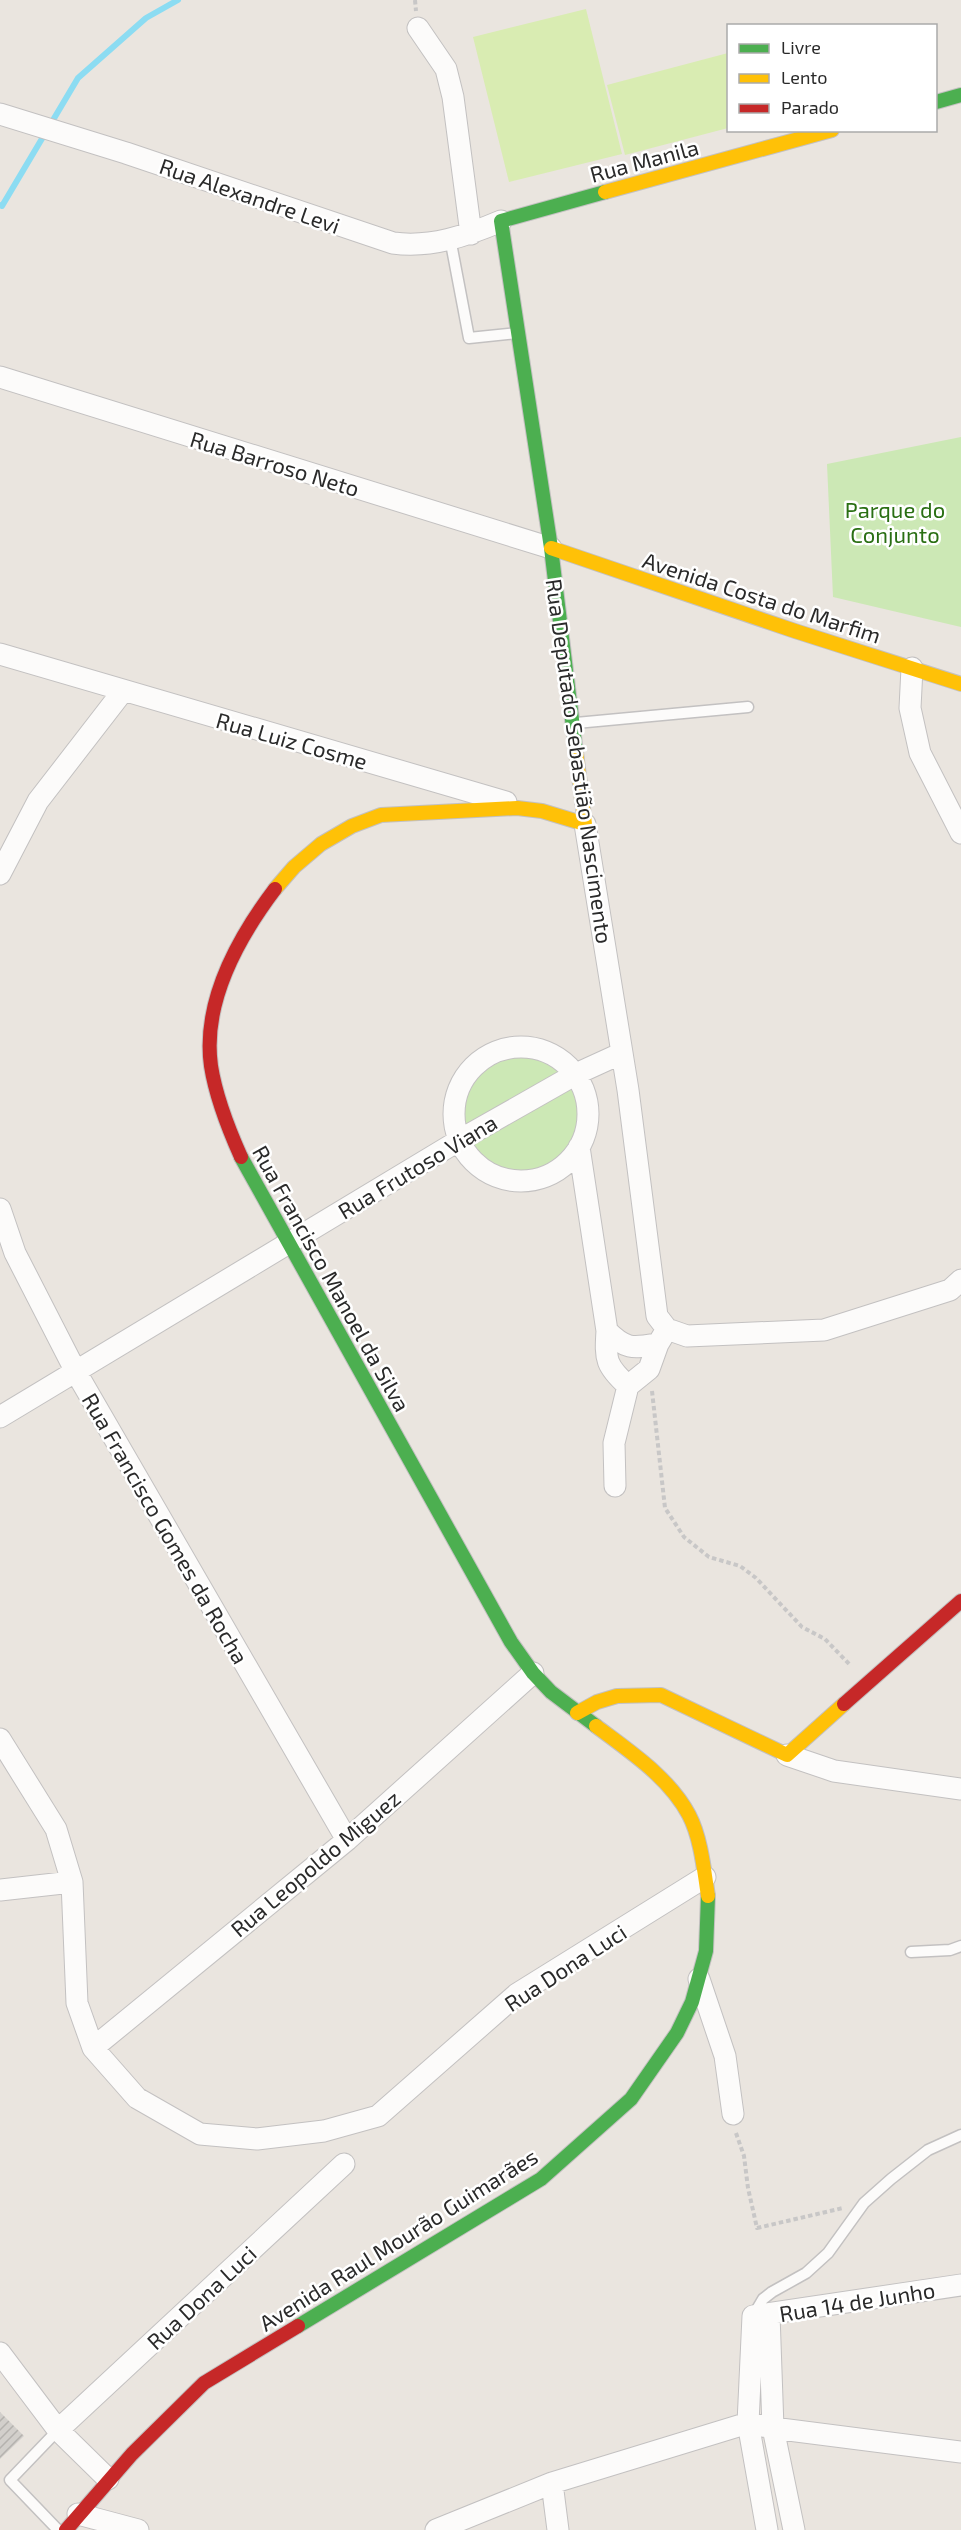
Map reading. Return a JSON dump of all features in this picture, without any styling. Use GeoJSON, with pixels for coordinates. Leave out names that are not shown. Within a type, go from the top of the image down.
{"type":"FeatureCollection","features":[{"type":"Feature","properties":{"kind":"street"},"geometry":{"type":"LineString","coordinates":[[418,28],[446,69],[453,98],[471,234]]}},
{"type":"Feature","properties":{"kind":"street"},"geometry":{"type":"LineString","coordinates":[[937,102],[961,95]]}},
{"type":"Feature","properties":{"kind":"street","name":"Rua Alexandre Levi"},"geometry":{"type":"LineString","coordinates":[[9,117],[62,132],[393,243],[414,246],[431,245],[471,234],[501,221]]}},
{"type":"Feature","properties":{"kind":"street","name":"Rua Manila"},"geometry":{"type":"LineString","coordinates":[[501,221],[825,132]]}},
{"type":"Feature","properties":{"kind":"street","name":"Rua Deputado Sebastião Nascimento"},"geometry":{"type":"LineString","coordinates":[[501,221],[550,548],[585,824],[622,1053],[657,1302],[657,1316],[663,1336]]}},
{"type":"Feature","properties":{"kind":"street","name":"Rua Barroso Neto"},"geometry":{"type":"LineString","coordinates":[[0,377],[550,548]]}},
{"type":"Feature","properties":{"kind":"street","name":"Avenida Costa do Marfim"},"geometry":{"type":"LineString","coordinates":[[550,548],[795,632],[961,684]]}},
{"type":"Feature","properties":{"kind":"street","name":"Rua Luiz Cosme"},"geometry":{"type":"LineString","coordinates":[[0,654],[585,824]]}},
{"type":"Feature","properties":{"kind":"street"},"geometry":{"type":"LineString","coordinates":[[912,668],[910,708],[920,753],[961,833]]}},
{"type":"Feature","properties":{"kind":"street"},"geometry":{"type":"LineString","coordinates":[[0,874],[38,801],[123,691]]}},
{"type":"Feature","properties":{"kind":"street","name":"Rua Francisco Manoel da Silva"},"geometry":{"type":"LineString","coordinates":[[529,809],[377,816],[342,830],[311,851],[288,873],[244,933],[221,981],[213,1023],[210,1061],[219,1102],[235,1148],[511,1642],[550,1692],[640,1759],[667,1785],[689,1815],[700,1849],[705,1877]]}},
{"type":"Feature","properties":{"kind":"street"},"geometry":{"type":"LineString","coordinates":[[530,1047],[557,1058],[576,1074],[583,1086],[586,1098],[587,1122],[579,1147],[558,1171],[529,1182],[498,1179],[471,1163],[458,1141],[453,1106],[464,1078],[486,1057],[514,1048],[530,1047]]}},
{"type":"Feature","properties":{"kind":"street","name":"Rua Frutoso Viana"},"geometry":{"type":"LineString","coordinates":[[0,1417],[458,1141],[576,1074],[622,1053]]}},
{"type":"Feature","properties":{"kind":"street"},"geometry":{"type":"LineString","coordinates":[[579,1147],[608,1331],[605,1358],[612,1372],[628,1386]]}},
{"type":"Feature","properties":{"kind":"street","name":"Rua Francisco Gomes da Rocha"},"geometry":{"type":"LineString","coordinates":[[0,1209],[15,1253],[76,1372],[347,1840]]}},
{"type":"Feature","properties":{"kind":"street"},"geometry":{"type":"LineString","coordinates":[[608,1331],[618,1341],[633,1348],[663,1336],[824,1330],[950,1290],[961,1280]]}},
{"type":"Feature","properties":{"kind":"street"},"geometry":{"type":"LineString","coordinates":[[615,1486],[615,1443],[628,1386],[649,1369],[663,1336]]}},
{"type":"Feature","properties":{"kind":"street"},"geometry":{"type":"LineString","coordinates":[[787,1755],[869,1684],[959,1600]]}},
{"type":"Feature","properties":{"kind":"street","name":"Rua Leopoldo Miguez"},"geometry":{"type":"LineString","coordinates":[[93,2048],[347,1840],[533,1672]]}},
{"type":"Feature","properties":{"kind":"street"},"geometry":{"type":"LineString","coordinates":[[577,1713],[593,1702],[612,1696],[638,1693],[661,1695],[787,1755],[834,1771],[961,1789]]}},
{"type":"Feature","properties":{"kind":"street"},"geometry":{"type":"LineString","coordinates":[[0,1739],[56,1829],[72,1882],[77,2003],[93,2048]]}},
{"type":"Feature","properties":{"kind":"street","name":"Avenida Raul Mourão Guimarães"},"geometry":{"type":"LineString","coordinates":[[72,2522],[108,2479],[156,2428],[204,2383],[541,2179],[631,2099],[677,2033],[699,1980],[706,1951],[708,1895],[705,1877]]}},
{"type":"Feature","properties":{"kind":"street","name":"Rua Dona Luci"},"geometry":{"type":"LineString","coordinates":[[93,2048],[137,2098],[200,2134],[257,2139],[324,2131],[378,2116],[517,1994],[705,1877]]}},
{"type":"Feature","properties":{"kind":"street"},"geometry":{"type":"LineString","coordinates":[[0,1890],[72,1882]]}},
{"type":"Feature","properties":{"kind":"street"},"geometry":{"type":"LineString","coordinates":[[699,1980],[725,2056],[733,2114]]}},
{"type":"Feature","properties":{"kind":"street","name":"Rua Dona Luci"},"geometry":{"type":"LineString","coordinates":[[58,2430],[344,2164]]}},
{"type":"Feature","properties":{"kind":"street","name":"Rua 14 de Junho"},"geometry":{"type":"LineString","coordinates":[[761,2315],[961,2285]]}},
{"type":"Feature","properties":{"kind":"street"},"geometry":{"type":"LineString","coordinates":[[761,2315],[748,2423],[767,2530]]}},
{"type":"Feature","properties":{"kind":"street"},"geometry":{"type":"LineString","coordinates":[[761,2315],[773,2428],[794,2530]]}},
{"type":"Feature","properties":{"kind":"street"},"geometry":{"type":"LineString","coordinates":[[0,2353],[58,2430],[108,2479]]}},
{"type":"Feature","properties":{"kind":"street"},"geometry":{"type":"LineString","coordinates":[[436,2530],[552,2483],[748,2423],[961,2452]]}},
{"type":"Feature","properties":{"kind":"street"},"geometry":{"type":"LineString","coordinates":[[552,2483],[558,2530]]}},
{"type":"Feature","properties":{"kind":"street"},"geometry":{"type":"LineString","coordinates":[[72,2522],[138,2530]]}},
{"type":"Feature","properties":{"kind":"lane"},"geometry":{"type":"LineString","coordinates":[[450,238],[469,338],[517,333]]}},
{"type":"Feature","properties":{"kind":"lane"},"geometry":{"type":"LineString","coordinates":[[572,724],[748,706]]}},
{"type":"Feature","properties":{"kind":"lane"},"geometry":{"type":"LineString","coordinates":[[911,1952],[950,1950],[961,1946]]}},
{"type":"Feature","properties":{"kind":"lane"},"geometry":{"type":"LineString","coordinates":[[761,2315],[763,2299],[806,2273],[828,2253],[864,2203],[928,2150],[961,2134]]}},
{"type":"Feature","properties":{"kind":"lane"},"geometry":{"type":"LineString","coordinates":[[761,2315],[786,2286]]}},
{"type":"Feature","properties":{"kind":"lane"},"geometry":{"type":"LineString","coordinates":[[57,2530],[10,2480],[58,2430]]}},
{"type":"Feature","properties":{"kind":"path"},"geometry":{"type":"LineString","coordinates":[[649,1369],[665,1508],[684,1537],[709,1557],[740,1566],[756,1578],[802,1628],[825,1640],[869,1684]]}},
{"type":"Feature","properties":{"kind":"path"},"geometry":{"type":"LineString","coordinates":[[733,2114],[736,2136],[744,2156],[757,2228],[864,2203]]}},
{"type":"Feature","properties":{"kind":"green space"},"geometry":{"type":"Polygon","coordinates":[[[586,9],[622,154],[509,182],[473,37],[586,9]]]}},
{"type":"Feature","properties":{"kind":"green space"},"geometry":{"type":"Polygon","coordinates":[[[727,53],[727,128],[625,155],[607,85],[727,53]]]}},
{"type":"Feature","properties":{"kind":"green space","name":"Parque do Conjunto"},"geometry":{"type":"Polygon","coordinates":[[[961,437],[961,627],[833,597],[827,464],[961,437]]]}},
{"type":"Feature","properties":{"kind":"green space"},"geometry":{"type":"Polygon","coordinates":[[[521,1047],[547,1052],[568,1067],[583,1088],[588,1114],[583,1140],[568,1161],[547,1176],[521,1181],[495,1176],[474,1161],[459,1140],[454,1114],[459,1088],[474,1067],[495,1052],[521,1047]]]}},
{"type":"Feature","properties":{"kind":"building"},"geometry":{"type":"Polygon","coordinates":[[[0,2412],[24,2436],[0,2459],[0,2412]]]}},
{"type":"Feature","properties":{"kind":"waterway"},"geometry":{"type":"LineString","coordinates":[[0,205],[2,206],[78,78],[146,18],[178,0]]}},
{"type":"Feature","properties":{"kind":"traffic: fast"},"geometry":{"type":"LineString","coordinates":[[937,102],[961,95]]}},
{"type":"Feature","properties":{"kind":"traffic: fast"},"geometry":{"type":"LineString","coordinates":[[576,752],[551,548],[501,221],[605,192]]}},
{"type":"Feature","properties":{"kind":"traffic: fast"},"geometry":{"type":"LineString","coordinates":[[241,1157],[511,1642],[533,1673],[551,1692],[596,1726]]}},
{"type":"Feature","properties":{"kind":"traffic: fast"},"geometry":{"type":"LineString","coordinates":[[298,2326],[541,2179],[631,2099],[677,2033],[692,2002],[706,1951],[708,1896]]}},
{"type":"Feature","properties":{"kind":"traffic: slow"},"geometry":{"type":"LineString","coordinates":[[605,192],[825,132]]}},
{"type":"Feature","properties":{"kind":"traffic: slow"},"geometry":{"type":"LineString","coordinates":[[551,548],[795,631],[961,684]]}},
{"type":"Feature","properties":{"kind":"traffic: slow"},"geometry":{"type":"LineString","coordinates":[[275,889],[294,867],[321,844],[352,826],[381,815],[517,808],[542,811],[585,824],[576,752]]}},
{"type":"Feature","properties":{"kind":"traffic: slow"},"geometry":{"type":"LineString","coordinates":[[577,1713],[597,1702],[617,1696],[661,1695],[787,1755],[844,1704]]}},
{"type":"Feature","properties":{"kind":"traffic: slow"},"geometry":{"type":"LineString","coordinates":[[596,1726],[635,1755],[681,1801],[693,1824],[702,1854],[708,1896]]}},
{"type":"Feature","properties":{"kind":"traffic: jam"},"geometry":{"type":"LineString","coordinates":[[241,1157],[223,1113],[213,1078],[210,1042],[212,1018],[226,972],[236,950],[275,889]]}},
{"type":"Feature","properties":{"kind":"traffic: jam"},"geometry":{"type":"LineString","coordinates":[[844,1704],[961,1601]]}},
{"type":"Feature","properties":{"kind":"traffic: jam"},"geometry":{"type":"LineString","coordinates":[[66,2530],[132,2454],[204,2383],[298,2326]]}}]}
